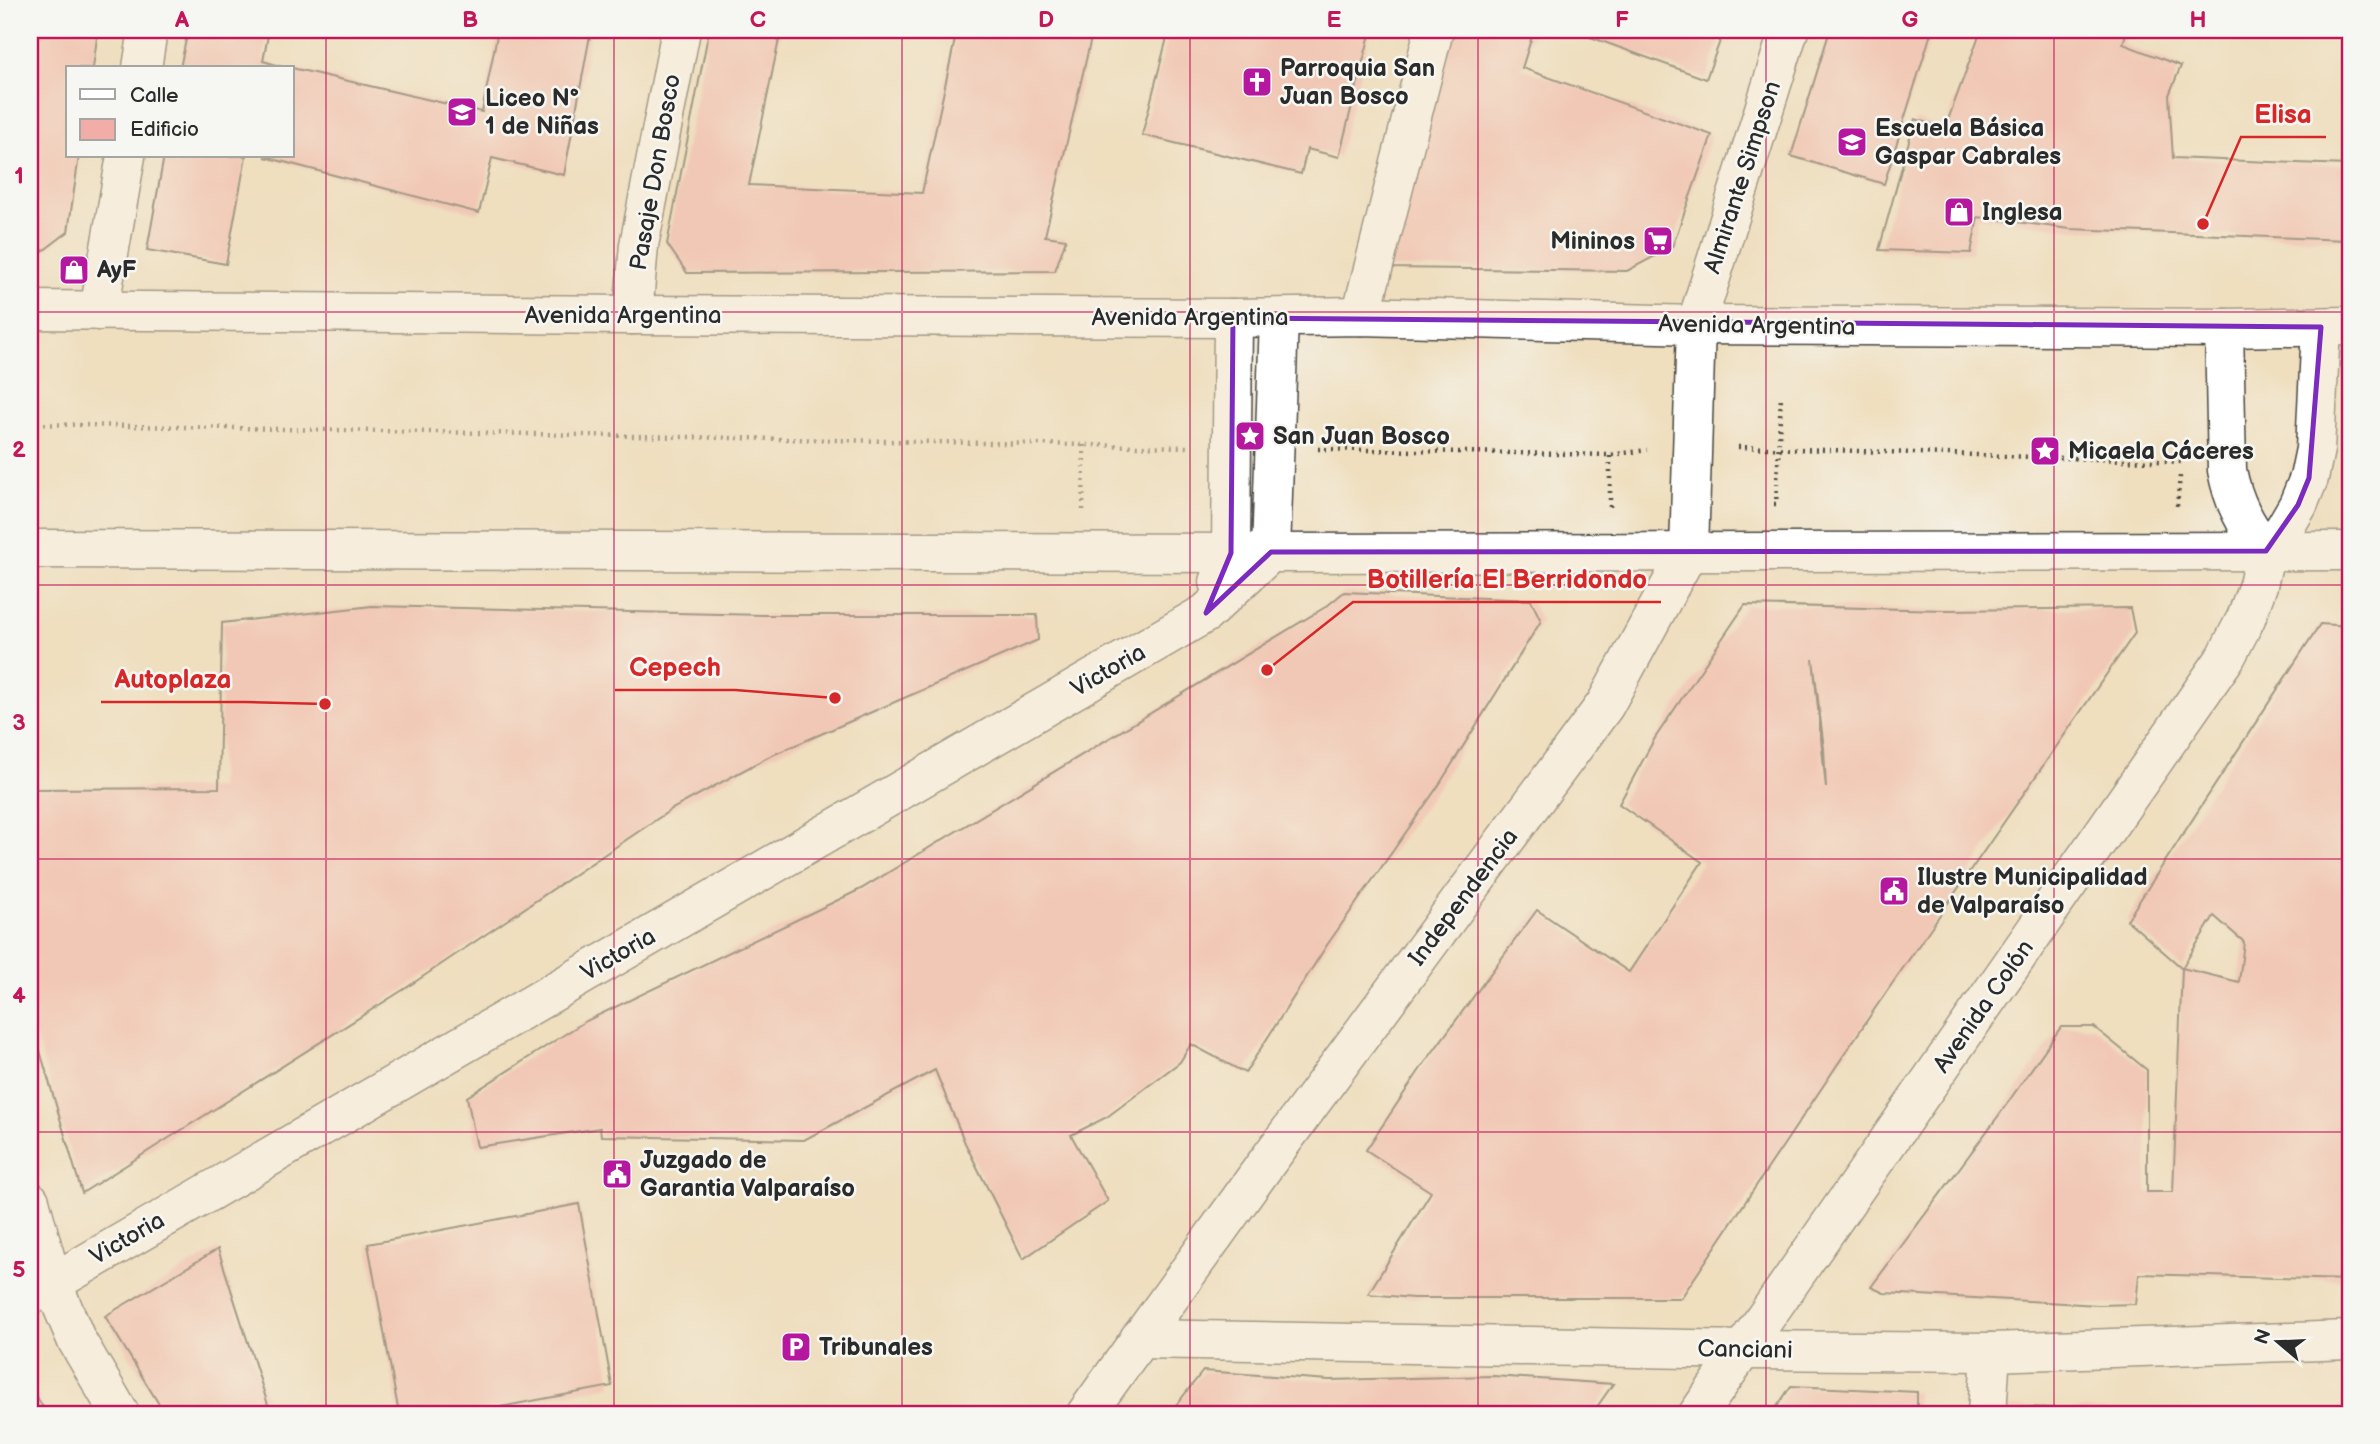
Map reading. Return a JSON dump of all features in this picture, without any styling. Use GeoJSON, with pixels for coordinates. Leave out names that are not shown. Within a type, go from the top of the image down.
{"type":"FeatureCollection","features":[{"type":"Feature","properties":{"kind":"main road"},"geometry":{"type":"LineString","coordinates":[[142,66],[148,30]]}},
{"type":"Feature","properties":{"kind":"main road","name":"Pasaje Don Bosco"},"geometry":{"type":"LineString","coordinates":[[633,315],[639,245],[681,30]]}},
{"type":"Feature","properties":{"kind":"main road"},"geometry":{"type":"LineString","coordinates":[[1361,316],[1434,30]]}},
{"type":"Feature","properties":{"kind":"main road","name":"Almirante Simpson"},"geometry":{"type":"LineString","coordinates":[[1696,325],[1789,30]]}},
{"type":"Feature","properties":{"kind":"main road"},"geometry":{"type":"LineString","coordinates":[[99,310],[126,158]]}},
{"type":"Feature","properties":{"kind":"main road","name":"Avenida Argentina"},"geometry":{"type":"LineString","coordinates":[[30,310],[1233,318],[1361,316],[1696,325],[2335,327]]}},
{"type":"Feature","properties":{"kind":"main road"},"geometry":{"type":"LineString","coordinates":[[1206,613],[1231,553],[1233,318]]}},
{"type":"Feature","properties":{"kind":"main road"},"geometry":{"type":"LineString","coordinates":[[1271,552],[1279,318]]}},
{"type":"Feature","properties":{"kind":"main road","name":"Independencia"},"geometry":{"type":"LineString","coordinates":[[1086,1414],[1262,1168],[1605,705],[1689,551],[1696,325]]}},
{"type":"Feature","properties":{"kind":"main road","name":"Avenida Colón"},"geometry":{"type":"LineString","coordinates":[[1698,1414],[2226,657],[2246,618],[2266,551],[2284,529],[2309,478],[2335,327]]}},
{"type":"Feature","properties":{"kind":"main road"},"geometry":{"type":"LineString","coordinates":[[2224,328],[2227,470],[2231,491],[2240,514],[2266,551]]}},
{"type":"Feature","properties":{"kind":"main road"},"geometry":{"type":"LineString","coordinates":[[30,549],[1231,553],[2350,551]]}},
{"type":"Feature","properties":{"kind":"main road","name":"Victoria"},"geometry":{"type":"LineString","coordinates":[[41,1289],[1206,613],[1271,552]]}},
{"type":"Feature","properties":{"kind":"main road"},"geometry":{"type":"LineString","coordinates":[[30,1201],[41,1289],[76,1339],[120,1414]]}},
{"type":"Feature","properties":{"kind":"main road","name":"Canciani"},"geometry":{"type":"LineString","coordinates":[[1139,1339],[1991,1352],[2350,1340]]}},
{"type":"Feature","properties":{"kind":"main road"},"geometry":{"type":"LineString","coordinates":[[1987,1414],[1991,1352]]}},
{"type":"Feature","properties":{"kind":"path"},"geometry":{"type":"LineString","coordinates":[[1776,504],[1781,396]]}},
{"type":"Feature","properties":{"kind":"path"},"geometry":{"type":"LineString","coordinates":[[30,424],[1198,447]]}},
{"type":"Feature","properties":{"kind":"path"},"geometry":{"type":"LineString","coordinates":[[1081,552],[1084,445]]}},
{"type":"Feature","properties":{"kind":"path"},"geometry":{"type":"LineString","coordinates":[[1737,447],[2192,461]]}},
{"type":"Feature","properties":{"kind":"path"},"geometry":{"type":"LineString","coordinates":[[1310,449],[1610,455],[1647,450]]}},
{"type":"Feature","properties":{"kind":"path"},"geometry":{"type":"LineString","coordinates":[[1610,455],[1610,510]]}},
{"type":"Feature","properties":{"kind":"highlighted area"},"geometry":{"type":"Polygon","coordinates":[[[1233,318],[2321,327],[2309,478],[2298,505],[2266,551],[1271,552],[1206,613],[1231,553],[1233,318]]]}},
{"type":"Feature","properties":{"kind":"building"},"geometry":{"type":"Polygon","coordinates":[[[30,30],[98,30],[93,66],[66,66],[66,158],[79,158],[68,232],[43,251],[30,251],[30,30]]]}},
{"type":"Feature","properties":{"kind":"building"},"geometry":{"type":"Polygon","coordinates":[[[188,30],[269,30],[263,61],[280,66],[180,66],[188,30]]]}},
{"type":"Feature","properties":{"kind":"building"},"geometry":{"type":"Polygon","coordinates":[[[498,30],[591,30],[564,175],[492,158],[479,213],[269,158],[294,158],[294,68],[482,112],[498,30]]]}},
{"type":"Feature","properties":{"kind":"building"},"geometry":{"type":"Polygon","coordinates":[[[709,30],[781,30],[749,185],[922,193],[957,30],[1093,30],[1045,236],[1066,239],[1055,271],[687,273],[667,244],[709,30]]]}},
{"type":"Feature","properties":{"kind":"building","name":"Parroquia San Juan Bosco"},"geometry":{"type":"Polygon","coordinates":[[[1169,30],[1371,30],[1339,157],[1307,149],[1301,174],[1142,135],[1169,30]]]}},
{"type":"Feature","properties":{"kind":"building"},"geometry":{"type":"Polygon","coordinates":[[[1447,30],[1534,30],[1522,68],[1712,135],[1672,247],[1627,271],[1388,268],[1447,30]]]}},
{"type":"Feature","properties":{"kind":"building"},"geometry":{"type":"Polygon","coordinates":[[[1571,30],[1642,32],[1724,30],[1706,79],[1571,30]]]}},
{"type":"Feature","properties":{"kind":"building"},"geometry":{"type":"Polygon","coordinates":[[[1830,30],[1932,30],[1884,184],[1791,156],[1830,30]]]}},
{"type":"Feature","properties":{"kind":"building"},"geometry":{"type":"Polygon","coordinates":[[[1981,30],[2127,30],[2123,44],[2181,66],[2169,95],[2173,158],[2347,165],[2346,240],[2070,229],[1978,217],[1971,253],[1879,250],[1915,119],[1945,128],[1981,30]]]}},
{"type":"Feature","properties":{"kind":"building"},"geometry":{"type":"Polygon","coordinates":[[[164,158],[246,158],[226,264],[147,250],[164,158]]]}},
{"type":"Feature","properties":{"kind":"building"},"geometry":{"type":"Polygon","coordinates":[[[1344,592],[1531,600],[1541,621],[1439,785],[1327,945],[1245,1073],[1191,1044],[1180,1062],[1107,1117],[1071,1135],[1108,1201],[1023,1259],[965,1143],[935,1070],[804,1140],[601,1136],[600,1128],[477,1147],[467,1097],[584,1022],[861,889],[1327,606],[1344,592]]]}},
{"type":"Feature","properties":{"kind":"building"},"geometry":{"type":"Polygon","coordinates":[[[1745,605],[1945,610],[2130,608],[2135,633],[1876,1007],[1681,1298],[1413,1298],[1368,1294],[1431,1192],[1366,1150],[1421,1068],[1537,910],[1629,972],[1702,862],[1619,804],[1655,738],[1745,605]],[[1813,659],[1826,788],[1824,748],[1813,659]]]}},
{"type":"Feature","properties":{"kind":"building"},"geometry":{"type":"Polygon","coordinates":[[[372,606],[764,615],[1037,615],[1038,640],[768,757],[672,809],[406,988],[82,1193],[30,1017],[30,789],[219,788],[222,623],[372,606]]]}},
{"type":"Feature","properties":{"kind":"building"},"geometry":{"type":"Polygon","coordinates":[[[2320,624],[2350,626],[2350,1280],[2139,1274],[2136,1304],[2099,1305],[1884,1293],[1871,1287],[2061,1027],[2094,1027],[2147,1070],[2147,1192],[2173,1192],[2182,968],[2127,920],[2320,624]],[[2214,916],[2182,968],[2239,982],[2244,942],[2214,916]]]}},
{"type":"Feature","properties":{"kind":"building"},"geometry":{"type":"Polygon","coordinates":[[[579,1204],[612,1386],[463,1414],[399,1414],[368,1244],[579,1204]]]}},
{"type":"Feature","properties":{"kind":"building"},"geometry":{"type":"Polygon","coordinates":[[[218,1249],[271,1414],[165,1414],[105,1316],[218,1249]]]}},
{"type":"Feature","properties":{"kind":"building"},"geometry":{"type":"Polygon","coordinates":[[[1203,1371],[1329,1380],[1493,1376],[1613,1384],[1592,1414],[1169,1414],[1203,1371]]]}},
{"type":"Feature","properties":{"kind":"building"},"geometry":{"type":"Polygon","coordinates":[[[30,1386],[47,1414],[30,1414],[30,1386]]]}},
{"type":"Feature","properties":{"kind":"building"},"geometry":{"type":"Polygon","coordinates":[[[1791,1386],[1917,1392],[1917,1414],[1772,1414],[1791,1386]]]}},
{"type":"Feature","properties":{"kind":"building"},"geometry":{"type":"Polygon","coordinates":[[[1997,1406],[2138,1411],[2153,1414],[1997,1414],[1997,1406]]]}},
{"type":"Feature","properties":{"kind":"place","name":"Parroquia San Juan Bosco"},"geometry":{"type":"Point","coordinates":[1257,82]}},
{"type":"Feature","properties":{"kind":"place","name":"Liceo N° 1 de Niñas"},"geometry":{"type":"Point","coordinates":[462,112]}},
{"type":"Feature","properties":{"kind":"place","name":"Escuela Básica Gaspar Cabrales"},"geometry":{"type":"Point","coordinates":[1852,142]}},
{"type":"Feature","properties":{"kind":"place","name":"Inglesa"},"geometry":{"type":"Point","coordinates":[1959,212]}},
{"type":"Feature","properties":{"kind":"place","name":"Elisa"},"geometry":{"type":"Point","coordinates":[2203,224]}},
{"type":"Feature","properties":{"kind":"place","name":"Mininos"},"geometry":{"type":"Point","coordinates":[1658,241]}},
{"type":"Feature","properties":{"kind":"place","name":"AyF"},"geometry":{"type":"Point","coordinates":[74,270]}},
{"type":"Feature","properties":{"kind":"place","name":"San Juan Bosco"},"geometry":{"type":"Point","coordinates":[1250,436]}},
{"type":"Feature","properties":{"kind":"place","name":"Micaela Cáceres"},"geometry":{"type":"Point","coordinates":[2045,451]}},
{"type":"Feature","properties":{"kind":"place","name":"Botillería El Berridondo"},"geometry":{"type":"Point","coordinates":[1267,670]}},
{"type":"Feature","properties":{"kind":"place","name":"Cepech"},"geometry":{"type":"Point","coordinates":[835,698]}},
{"type":"Feature","properties":{"kind":"place","name":"Autoplaza"},"geometry":{"type":"Point","coordinates":[325,704]}},
{"type":"Feature","properties":{"kind":"place","name":"Ilustre Municipalidad de Valparaíso"},"geometry":{"type":"Point","coordinates":[1894,891]}},
{"type":"Feature","properties":{"kind":"place","name":"Juzgado de Garantia Valparaíso"},"geometry":{"type":"Point","coordinates":[617,1174]}},
{"type":"Feature","properties":{"kind":"place","name":"Tribunales"},"geometry":{"type":"Point","coordinates":[796,1347]}}]}
